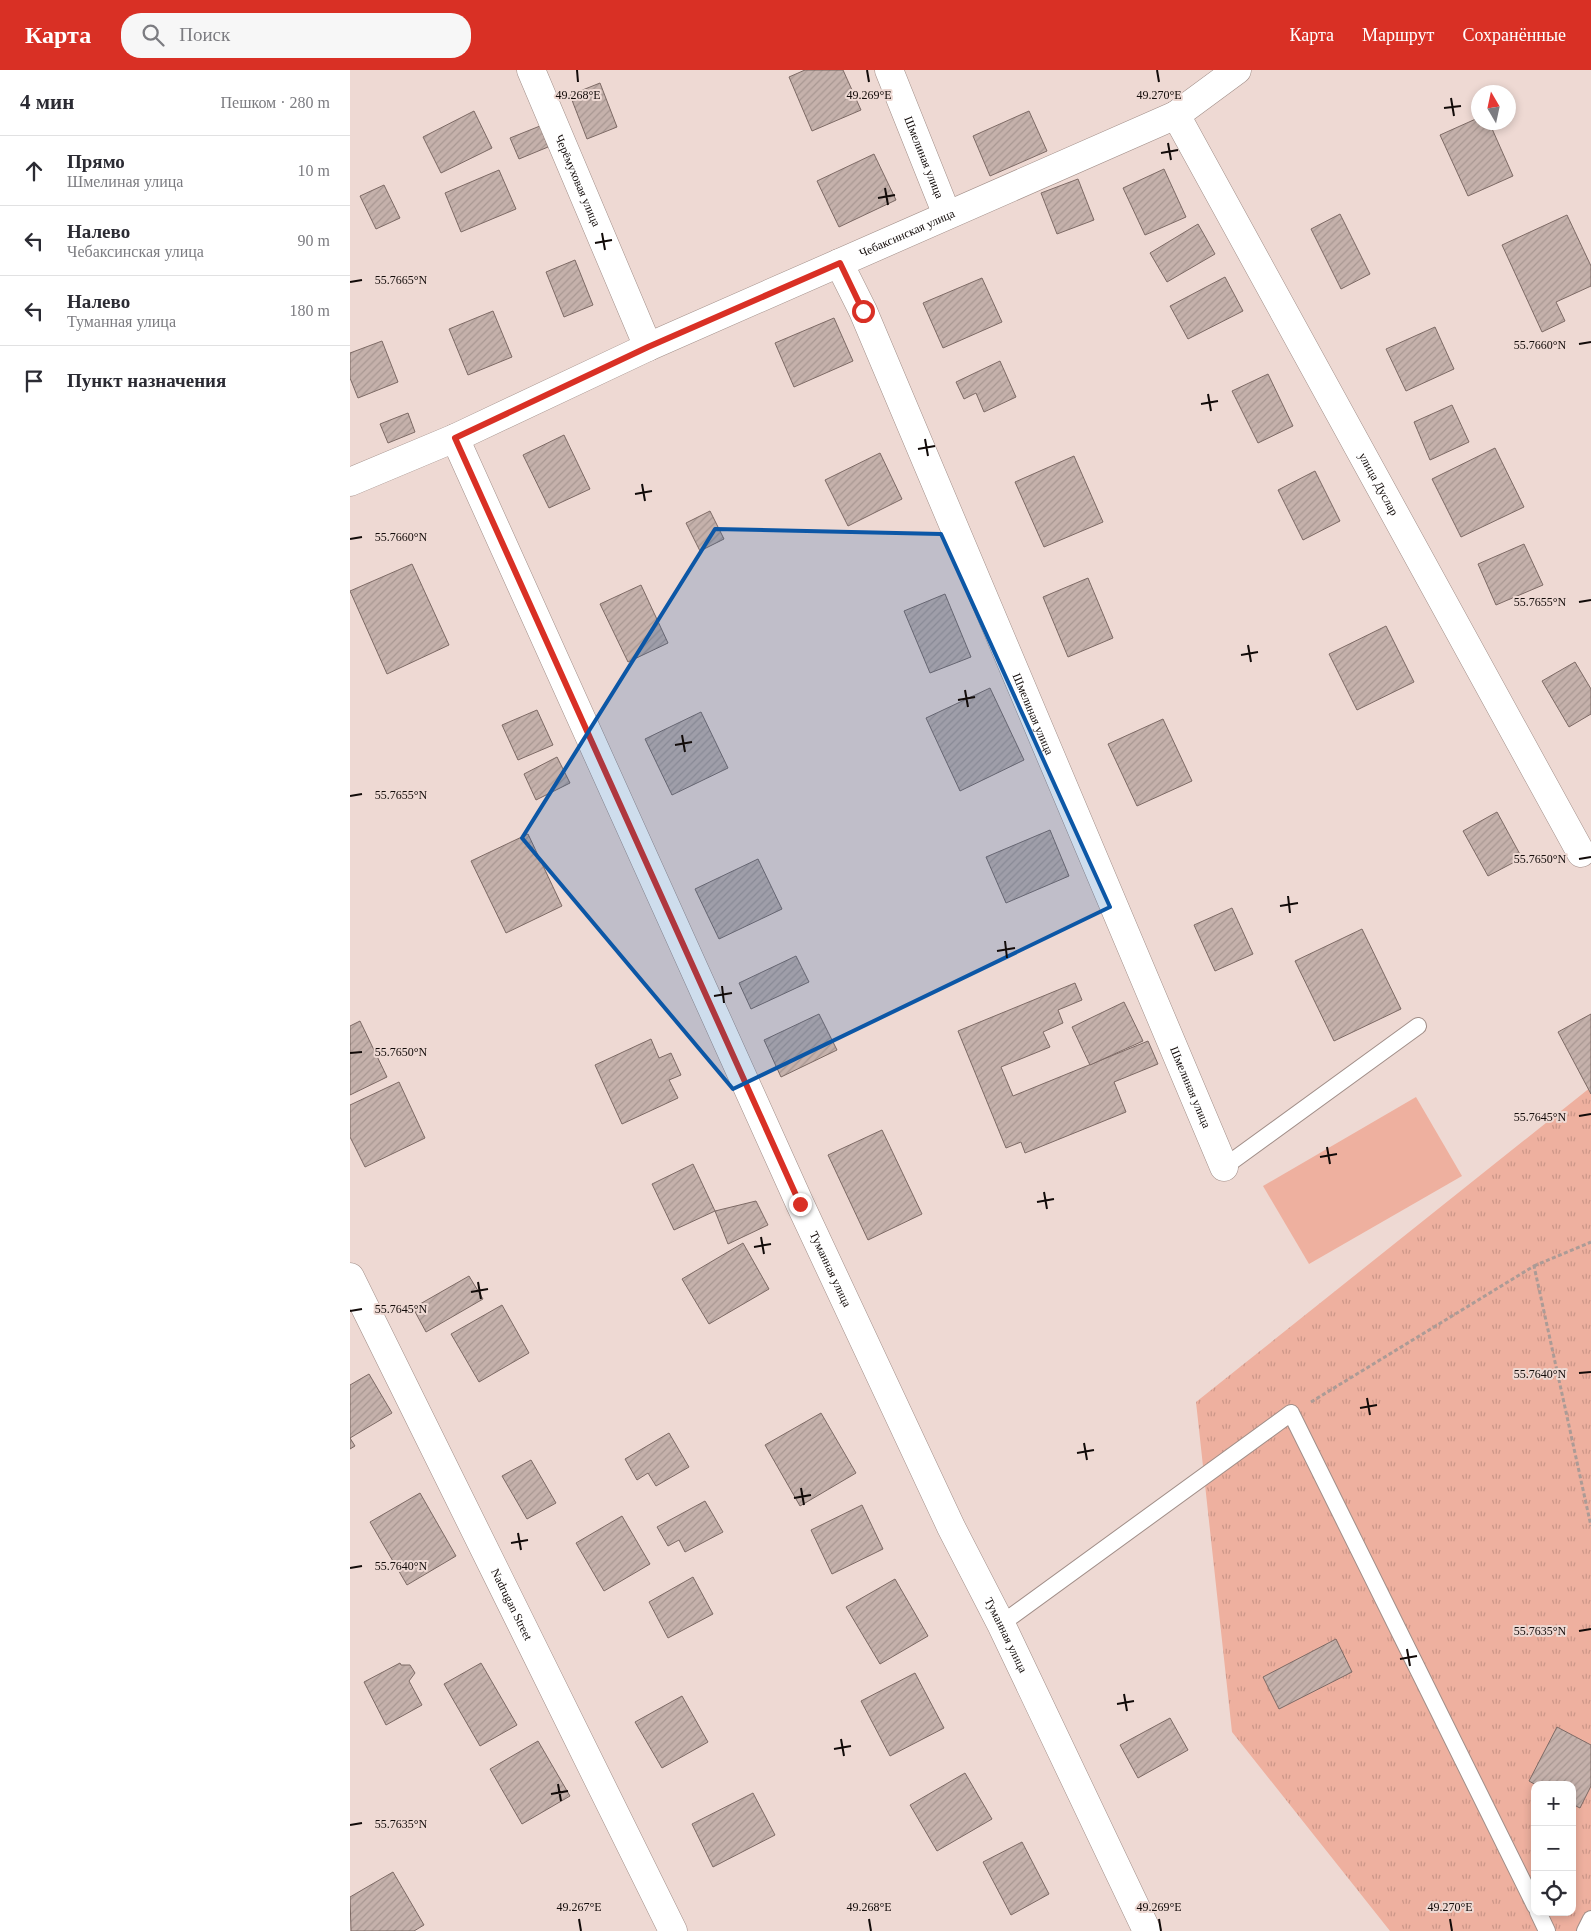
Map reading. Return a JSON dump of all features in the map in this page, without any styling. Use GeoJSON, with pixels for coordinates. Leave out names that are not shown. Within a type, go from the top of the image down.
{"type":"FeatureCollection","features":[{"type":"Feature","properties":{"kind":"street","name":"Черёмуховая улица"},"geometry":{"type":"LineString","coordinates":[[531,70],[648,347]]}},
{"type":"Feature","properties":{"kind":"street","name":"Шмелиная улица"},"geometry":{"type":"LineString","coordinates":[[889,70],[947,215]]}},
{"type":"Feature","properties":{"kind":"street","name":"Чебаксинская улица"},"geometry":{"type":"LineString","coordinates":[[350,482],[455,438],[648,347],[1176,115],[1237,70]]}},
{"type":"Feature","properties":{"kind":"street","name":"улица Дуслар"},"geometry":{"type":"LineString","coordinates":[[1176,115],[1581,853]]}},
{"type":"Feature","properties":{"kind":"street","name":"Шмелиная улица"},"geometry":{"type":"LineString","coordinates":[[840,263],[863,311],[1224,1167]]}},
{"type":"Feature","properties":{"kind":"street","name":"Туманная улица"},"geometry":{"type":"LineString","coordinates":[[455,438],[804,1212],[951,1527],[1001,1624],[1147,1931]]}},
{"type":"Feature","properties":{"kind":"street","name":"Nadrugan Street"},"geometry":{"type":"LineString","coordinates":[[350,1277],[673,1931]]}},
{"type":"Feature","properties":{"kind":"lane"},"geometry":{"type":"LineString","coordinates":[[1224,1167],[1418,1026]]}},
{"type":"Feature","properties":{"kind":"lane"},"geometry":{"type":"LineString","coordinates":[[1001,1624],[1292,1413],[1531,1898]]}},
{"type":"Feature","properties":{"kind":"lane"},"geometry":{"type":"LineString","coordinates":[[1540,1916],[1547,1931]]}},
{"type":"Feature","properties":{"kind":"lane"},"geometry":{"type":"LineString","coordinates":[[1585,1931],[1591,1920]]}},
{"type":"Feature","properties":{"kind":"path"},"geometry":{"type":"LineString","coordinates":[[1292,1413],[1534,1266],[1591,1242]]}},
{"type":"Feature","properties":{"kind":"path"},"geometry":{"type":"LineString","coordinates":[[1534,1266],[1591,1526]]}},
{"type":"Feature","properties":{"kind":"highlighted area"},"geometry":{"type":"Polygon","coordinates":[[[715,529],[941,534],[1110,907],[733,1089],[522,838],[715,529]]]}},
{"type":"Feature","properties":{"kind":"green space"},"geometry":{"type":"Polygon","coordinates":[[[1591,1087],[1591,1931],[1390,1931],[1232,1732],[1196,1402],[1591,1087]]]}},
{"type":"Feature","properties":{"kind":"green space"},"geometry":{"type":"Polygon","coordinates":[[[1416,1097],[1462,1176],[1309,1264],[1263,1186],[1416,1097]]]}},
{"type":"Feature","properties":{"kind":"building"},"geometry":{"type":"Polygon","coordinates":[[[805,70],[843,70],[861,110],[812,131],[789,77],[805,70]]]}},
{"type":"Feature","properties":{"kind":"building"},"geometry":{"type":"Polygon","coordinates":[[[600,83],[617,127],[587,139],[570,95],[600,83]]]}},
{"type":"Feature","properties":{"kind":"building"},"geometry":{"type":"Polygon","coordinates":[[[474,111],[492,148],[441,173],[423,137],[474,111]]]}},
{"type":"Feature","properties":{"kind":"building"},"geometry":{"type":"Polygon","coordinates":[[[1029,111],[1047,151],[990,176],[973,136],[1029,111]]]}},
{"type":"Feature","properties":{"kind":"building"},"geometry":{"type":"Polygon","coordinates":[[[1471,121],[1471,130],[1493,130],[1513,176],[1468,196],[1440,135],[1471,121]]]}},
{"type":"Feature","properties":{"kind":"building"},"geometry":{"type":"Polygon","coordinates":[[[540,126],[548,147],[519,159],[510,138],[540,126]]]}},
{"type":"Feature","properties":{"kind":"building"},"geometry":{"type":"Polygon","coordinates":[[[874,154],[896,200],[839,227],[817,181],[874,154]]]}},
{"type":"Feature","properties":{"kind":"building"},"geometry":{"type":"Polygon","coordinates":[[[1164,169],[1186,217],[1145,235],[1123,188],[1164,169]]]}},
{"type":"Feature","properties":{"kind":"building"},"geometry":{"type":"Polygon","coordinates":[[[499,170],[516,209],[461,232],[445,193],[499,170]]]}},
{"type":"Feature","properties":{"kind":"building"},"geometry":{"type":"Polygon","coordinates":[[[1078,179],[1094,220],[1057,234],[1041,193],[1078,179]]]}},
{"type":"Feature","properties":{"kind":"building"},"geometry":{"type":"Polygon","coordinates":[[[384,185],[400,218],[376,229],[360,196],[384,185]]]}},
{"type":"Feature","properties":{"kind":"building"},"geometry":{"type":"Polygon","coordinates":[[[1340,214],[1370,274],[1341,289],[1311,229],[1340,214]]]}},
{"type":"Feature","properties":{"kind":"building"},"geometry":{"type":"Polygon","coordinates":[[[1567,215],[1591,266],[1591,286],[1556,302],[1565,321],[1542,332],[1502,245],[1567,215]]]}},
{"type":"Feature","properties":{"kind":"building"},"geometry":{"type":"Polygon","coordinates":[[[1198,224],[1215,254],[1167,282],[1150,253],[1198,224]]]}},
{"type":"Feature","properties":{"kind":"building"},"geometry":{"type":"Polygon","coordinates":[[[575,260],[593,305],[564,317],[546,272],[575,260]]]}},
{"type":"Feature","properties":{"kind":"building"},"geometry":{"type":"Polygon","coordinates":[[[1225,277],[1243,311],[1188,339],[1170,306],[1225,277]]]}},
{"type":"Feature","properties":{"kind":"building"},"geometry":{"type":"Polygon","coordinates":[[[982,278],[1002,322],[943,348],[923,303],[982,278]]]}},
{"type":"Feature","properties":{"kind":"building"},"geometry":{"type":"Polygon","coordinates":[[[493,311],[512,357],[468,375],[449,329],[493,311]]]}},
{"type":"Feature","properties":{"kind":"building"},"geometry":{"type":"Polygon","coordinates":[[[834,318],[853,361],[794,387],[775,343],[834,318]]]}},
{"type":"Feature","properties":{"kind":"building"},"geometry":{"type":"Polygon","coordinates":[[[1435,327],[1454,369],[1406,391],[1386,349],[1435,327]]]}},
{"type":"Feature","properties":{"kind":"building"},"geometry":{"type":"Polygon","coordinates":[[[382,341],[398,382],[358,398],[350,378],[350,353],[382,341]]]}},
{"type":"Feature","properties":{"kind":"building"},"geometry":{"type":"Polygon","coordinates":[[[1000,361],[1016,397],[984,412],[976,393],[964,399],[956,382],[1000,361]]]}},
{"type":"Feature","properties":{"kind":"building"},"geometry":{"type":"Polygon","coordinates":[[[1268,374],[1293,426],[1258,443],[1232,391],[1268,374]]]}},
{"type":"Feature","properties":{"kind":"building"},"geometry":{"type":"Polygon","coordinates":[[[1452,405],[1469,442],[1430,460],[1414,422],[1452,405]]]}},
{"type":"Feature","properties":{"kind":"building"},"geometry":{"type":"Polygon","coordinates":[[[408,413],[415,432],[388,443],[380,424],[408,413]]]}},
{"type":"Feature","properties":{"kind":"building"},"geometry":{"type":"Polygon","coordinates":[[[564,435],[590,489],[549,508],[523,455],[564,435]]]}},
{"type":"Feature","properties":{"kind":"building"},"geometry":{"type":"Polygon","coordinates":[[[1495,448],[1524,507],[1461,537],[1432,479],[1495,448]]]}},
{"type":"Feature","properties":{"kind":"building"},"geometry":{"type":"Polygon","coordinates":[[[880,453],[902,499],[848,526],[825,480],[880,453]]]}},
{"type":"Feature","properties":{"kind":"building"},"geometry":{"type":"Polygon","coordinates":[[[1074,456],[1103,522],[1044,547],[1015,482],[1074,456]]]}},
{"type":"Feature","properties":{"kind":"building"},"geometry":{"type":"Polygon","coordinates":[[[1315,471],[1340,521],[1303,540],[1278,490],[1315,471]]]}},
{"type":"Feature","properties":{"kind":"building"},"geometry":{"type":"Polygon","coordinates":[[[710,511],[724,539],[700,551],[686,523],[710,511]]]}},
{"type":"Feature","properties":{"kind":"building"},"geometry":{"type":"Polygon","coordinates":[[[1524,544],[1543,585],[1496,605],[1478,564],[1524,544]]]}},
{"type":"Feature","properties":{"kind":"building"},"geometry":{"type":"Polygon","coordinates":[[[412,564],[449,645],[387,674],[350,591],[412,564]]]}},
{"type":"Feature","properties":{"kind":"building"},"geometry":{"type":"Polygon","coordinates":[[[1088,578],[1113,638],[1068,657],[1043,597],[1088,578]]]}},
{"type":"Feature","properties":{"kind":"building"},"geometry":{"type":"Polygon","coordinates":[[[641,585],[668,643],[628,662],[600,604],[641,585]]]}},
{"type":"Feature","properties":{"kind":"building"},"geometry":{"type":"Polygon","coordinates":[[[945,594],[971,657],[930,673],[904,611],[945,594]]]}},
{"type":"Feature","properties":{"kind":"building"},"geometry":{"type":"Polygon","coordinates":[[[1386,626],[1414,682],[1357,710],[1329,654],[1386,626]]]}},
{"type":"Feature","properties":{"kind":"building"},"geometry":{"type":"Polygon","coordinates":[[[1575,662],[1591,689],[1591,714],[1569,727],[1542,681],[1575,662]]]}},
{"type":"Feature","properties":{"kind":"building"},"geometry":{"type":"Polygon","coordinates":[[[990,688],[1024,760],[960,791],[926,718],[990,688]]]}},
{"type":"Feature","properties":{"kind":"building"},"geometry":{"type":"Polygon","coordinates":[[[537,710],[553,745],[518,760],[502,725],[537,710]]]}},
{"type":"Feature","properties":{"kind":"building"},"geometry":{"type":"Polygon","coordinates":[[[701,712],[728,768],[672,795],[645,739],[701,712]]]}},
{"type":"Feature","properties":{"kind":"building"},"geometry":{"type":"Polygon","coordinates":[[[1163,719],[1192,781],[1137,806],[1108,744],[1163,719]]]}},
{"type":"Feature","properties":{"kind":"building"},"geometry":{"type":"Polygon","coordinates":[[[557,757],[570,783],[536,800],[524,774],[557,757]]]}},
{"type":"Feature","properties":{"kind":"building"},"geometry":{"type":"Polygon","coordinates":[[[1497,812],[1522,858],[1488,876],[1463,831],[1497,812]]]}},
{"type":"Feature","properties":{"kind":"building"},"geometry":{"type":"Polygon","coordinates":[[[1050,830],[1069,876],[1006,903],[986,857],[1050,830]]]}},
{"type":"Feature","properties":{"kind":"building"},"geometry":{"type":"Polygon","coordinates":[[[528,834],[562,906],[506,933],[471,861],[528,834]]]}},
{"type":"Feature","properties":{"kind":"building"},"geometry":{"type":"Polygon","coordinates":[[[758,859],[782,909],[719,939],[695,889],[758,859]]]}},
{"type":"Feature","properties":{"kind":"building"},"geometry":{"type":"Polygon","coordinates":[[[1232,908],[1253,954],[1215,971],[1194,925],[1232,908]]]}},
{"type":"Feature","properties":{"kind":"building"},"geometry":{"type":"Polygon","coordinates":[[[1362,929],[1401,1009],[1334,1041],[1295,961],[1362,929]]]}},
{"type":"Feature","properties":{"kind":"building"},"geometry":{"type":"Polygon","coordinates":[[[796,956],[809,982],[751,1009],[739,983],[796,956]]]}},
{"type":"Feature","properties":{"kind":"building"},"geometry":{"type":"Polygon","coordinates":[[[1075,983],[1082,1000],[1058,1010],[1063,1023],[1043,1032],[1050,1047],[1001,1067],[1013,1096],[1148,1041],[1158,1064],[1114,1082],[1126,1112],[1025,1153],[1021,1142],[1006,1148],[958,1031],[1075,983]]]}},
{"type":"Feature","properties":{"kind":"building"},"geometry":{"type":"Polygon","coordinates":[[[1124,1002],[1143,1041],[1090,1065],[1072,1027],[1124,1002]]]}},
{"type":"Feature","properties":{"kind":"building"},"geometry":{"type":"Polygon","coordinates":[[[819,1014],[837,1050],[781,1077],[764,1040],[819,1014]]]}},
{"type":"Feature","properties":{"kind":"building"},"geometry":{"type":"Polygon","coordinates":[[[1591,1014],[1591,1094],[1558,1032],[1591,1014]]]}},
{"type":"Feature","properties":{"kind":"building"},"geometry":{"type":"Polygon","coordinates":[[[360,1021],[387,1077],[350,1095],[350,1026],[360,1021]]]}},
{"type":"Feature","properties":{"kind":"building"},"geometry":{"type":"Polygon","coordinates":[[[651,1039],[659,1058],[671,1053],[681,1075],[669,1080],[678,1098],[622,1124],[595,1065],[651,1039]]]}},
{"type":"Feature","properties":{"kind":"building"},"geometry":{"type":"Polygon","coordinates":[[[399,1082],[425,1138],[365,1167],[350,1137],[350,1105],[399,1082]]]}},
{"type":"Feature","properties":{"kind":"building"},"geometry":{"type":"Polygon","coordinates":[[[882,1130],[922,1214],[868,1240],[828,1155],[882,1130]]]}},
{"type":"Feature","properties":{"kind":"building"},"geometry":{"type":"Polygon","coordinates":[[[693,1164],[715,1211],[674,1230],[652,1184],[693,1164]]]}},
{"type":"Feature","properties":{"kind":"building"},"geometry":{"type":"Polygon","coordinates":[[[756,1201],[768,1225],[728,1244],[715,1211],[756,1201]]]}},
{"type":"Feature","properties":{"kind":"building"},"geometry":{"type":"Polygon","coordinates":[[[743,1243],[769,1289],[709,1324],[682,1279],[743,1243]]]}},
{"type":"Feature","properties":{"kind":"building"},"geometry":{"type":"Polygon","coordinates":[[[469,1276],[483,1299],[426,1332],[413,1308],[469,1276]]]}},
{"type":"Feature","properties":{"kind":"building"},"geometry":{"type":"Polygon","coordinates":[[[502,1305],[529,1353],[479,1382],[451,1334],[502,1305]]]}},
{"type":"Feature","properties":{"kind":"building"},"geometry":{"type":"Polygon","coordinates":[[[369,1374],[392,1413],[350,1438],[350,1385],[369,1374]]]}},
{"type":"Feature","properties":{"kind":"building"},"geometry":{"type":"Polygon","coordinates":[[[821,1413],[856,1473],[800,1506],[765,1445],[821,1413]]]}},
{"type":"Feature","properties":{"kind":"building"},"geometry":{"type":"Polygon","coordinates":[[[669,1433],[689,1467],[656,1486],[648,1473],[637,1480],[625,1459],[669,1433]]]}},
{"type":"Feature","properties":{"kind":"building"},"geometry":{"type":"Polygon","coordinates":[[[350,1438],[355,1446],[350,1449],[350,1438]]]}},
{"type":"Feature","properties":{"kind":"building"},"geometry":{"type":"Polygon","coordinates":[[[531,1460],[556,1503],[527,1519],[502,1476],[531,1460]]]}},
{"type":"Feature","properties":{"kind":"building"},"geometry":{"type":"Polygon","coordinates":[[[420,1493],[456,1556],[407,1585],[370,1522],[420,1493]]]}},
{"type":"Feature","properties":{"kind":"building"},"geometry":{"type":"Polygon","coordinates":[[[705,1501],[723,1532],[685,1552],[679,1540],[668,1546],[657,1527],[705,1501]]]}},
{"type":"Feature","properties":{"kind":"building"},"geometry":{"type":"Polygon","coordinates":[[[862,1505],[883,1549],[832,1574],[811,1530],[862,1505]]]}},
{"type":"Feature","properties":{"kind":"building"},"geometry":{"type":"Polygon","coordinates":[[[622,1516],[650,1564],[604,1591],[576,1543],[622,1516]]]}},
{"type":"Feature","properties":{"kind":"building"},"geometry":{"type":"Polygon","coordinates":[[[693,1577],[713,1614],[668,1638],[649,1602],[693,1577]]]}},
{"type":"Feature","properties":{"kind":"building"},"geometry":{"type":"Polygon","coordinates":[[[895,1579],[928,1636],[880,1664],[846,1607],[895,1579]]]}},
{"type":"Feature","properties":{"kind":"building"},"geometry":{"type":"Polygon","coordinates":[[[1336,1639],[1352,1672],[1279,1709],[1263,1677],[1336,1639]]]}},
{"type":"Feature","properties":{"kind":"building"},"geometry":{"type":"Polygon","coordinates":[[[400,1663],[401,1665],[410,1665],[415,1673],[409,1681],[422,1705],[386,1725],[364,1682],[400,1663]]]}},
{"type":"Feature","properties":{"kind":"building"},"geometry":{"type":"Polygon","coordinates":[[[481,1663],[517,1725],[480,1746],[444,1684],[481,1663]]]}},
{"type":"Feature","properties":{"kind":"building"},"geometry":{"type":"Polygon","coordinates":[[[915,1673],[944,1728],[890,1756],[861,1701],[915,1673]]]}},
{"type":"Feature","properties":{"kind":"building"},"geometry":{"type":"Polygon","coordinates":[[[682,1696],[708,1742],[662,1768],[635,1722],[682,1696]]]}},
{"type":"Feature","properties":{"kind":"building"},"geometry":{"type":"Polygon","coordinates":[[[1170,1718],[1188,1750],[1138,1778],[1120,1745],[1170,1718]]]}},
{"type":"Feature","properties":{"kind":"building"},"geometry":{"type":"Polygon","coordinates":[[[1557,1727],[1591,1745],[1591,1786],[1580,1808],[1576,1806],[1576,1781],[1529,1781],[1557,1727]]]}},
{"type":"Feature","properties":{"kind":"building"},"geometry":{"type":"Polygon","coordinates":[[[538,1741],[570,1796],[522,1824],[490,1769],[538,1741]]]}},
{"type":"Feature","properties":{"kind":"building"},"geometry":{"type":"Polygon","coordinates":[[[965,1773],[992,1819],[937,1851],[910,1805],[965,1773]]]}},
{"type":"Feature","properties":{"kind":"building"},"geometry":{"type":"Polygon","coordinates":[[[753,1793],[775,1835],[713,1867],[692,1824],[753,1793]]]}},
{"type":"Feature","properties":{"kind":"building"},"geometry":{"type":"Polygon","coordinates":[[[1022,1842],[1049,1894],[1011,1915],[983,1862],[1022,1842]]]}},
{"type":"Feature","properties":{"kind":"building"},"geometry":{"type":"Polygon","coordinates":[[[393,1872],[424,1925],[414,1931],[351,1931],[350,1897],[393,1872]]]}},
{"type":"Feature","properties":{"kind":"route"},"geometry":{"type":"LineString","coordinates":[[800,1204],[455,438],[648,347],[840,263],[863,311]]}}]}
